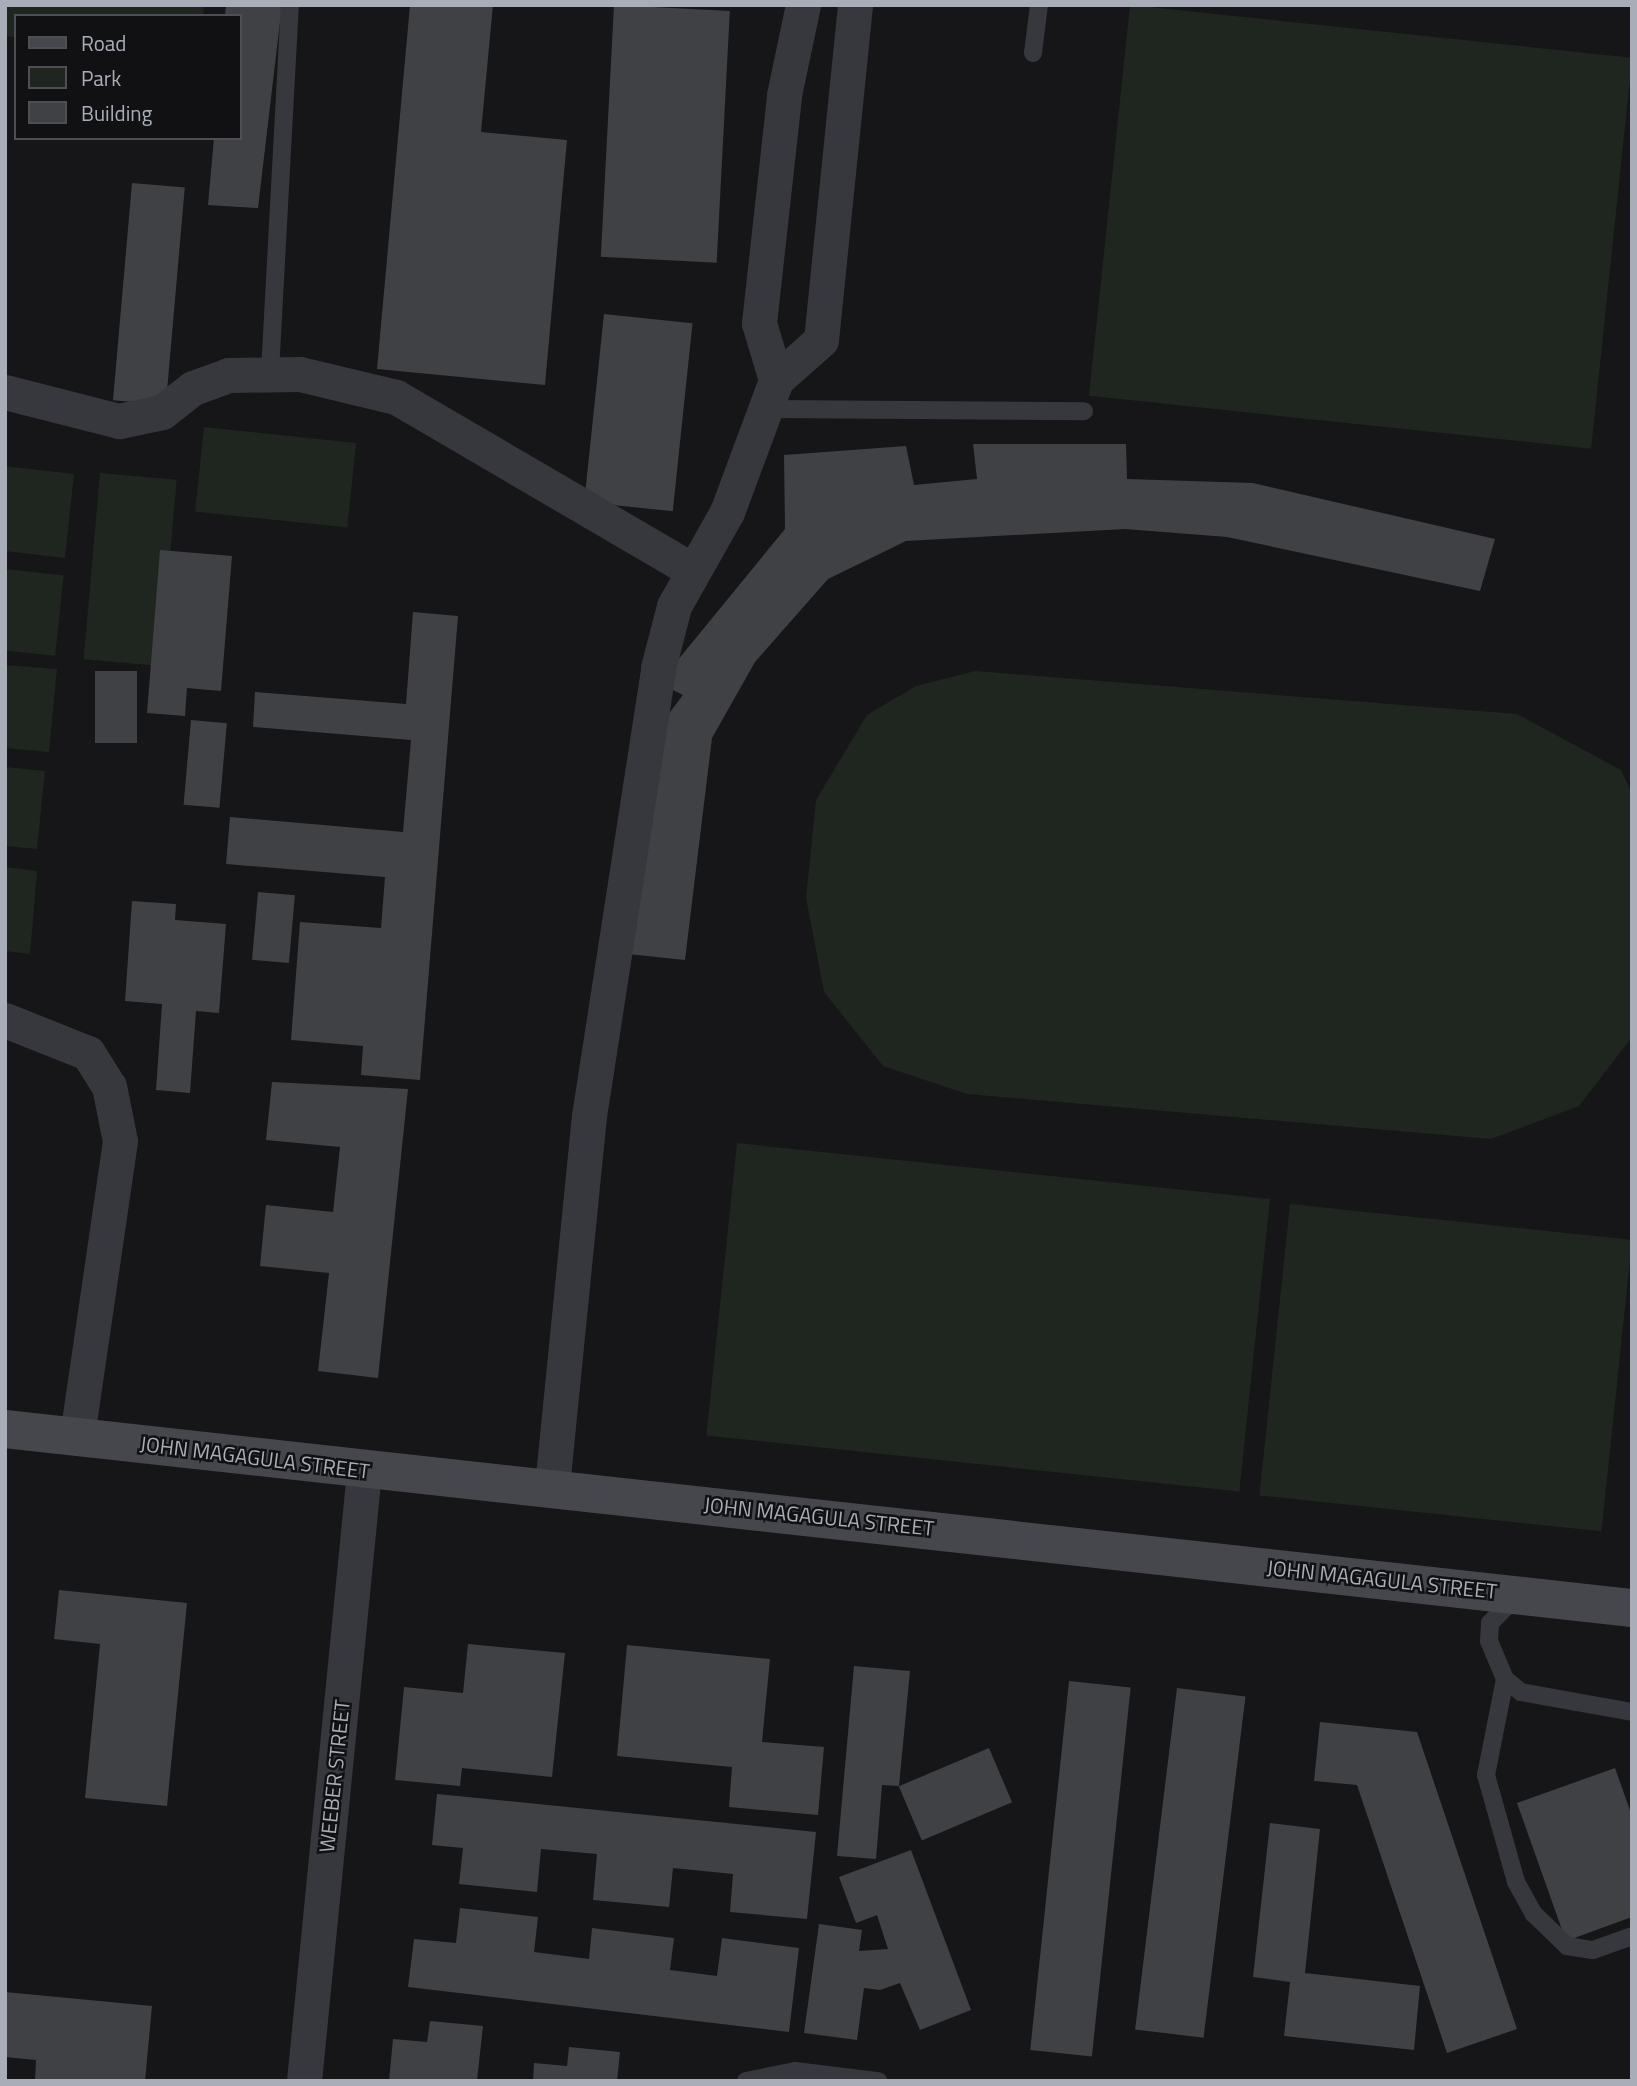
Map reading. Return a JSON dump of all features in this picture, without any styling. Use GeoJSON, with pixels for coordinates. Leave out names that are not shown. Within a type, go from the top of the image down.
{"type":"FeatureCollection","features":[{"type":"Feature","properties":{"kind":"street"},"geometry":{"type":"LineString","coordinates":[[772,394],[759,323],[784,95],[803,5]]}},
{"type":"Feature","properties":{"kind":"street"},"geometry":{"type":"LineString","coordinates":[[552,1486],[589,1116],[658,668],[674,606],[690,569],[726,512],[772,394],[821,340],[855,5]]}},
{"type":"Feature","properties":{"kind":"street"},"geometry":{"type":"LineString","coordinates":[[5,392],[119,421],[162,412],[193,388],[228,374],[270,372],[396,397],[690,569]]}},
{"type":"Feature","properties":{"kind":"street"},"geometry":{"type":"LineString","coordinates":[[5,1020],[88,1054],[109,1086],[120,1141],[77,1437]]}},
{"type":"Feature","properties":{"kind":"street","name":"JOHN MAGAGULA STREET"},"geometry":{"type":"LineString","coordinates":[[5,1429],[364,1471],[552,1486],[1632,1608]]}},
{"type":"Feature","properties":{"kind":"street","name":"WEEBER STREET"},"geometry":{"type":"LineString","coordinates":[[304,2081],[364,1471]]}},
{"type":"Feature","properties":{"kind":"lane"},"geometry":{"type":"LineString","coordinates":[[270,372],[290,5]]}},
{"type":"Feature","properties":{"kind":"lane"},"geometry":{"type":"LineString","coordinates":[[1033,53],[1040,5]]}},
{"type":"Feature","properties":{"kind":"lane"},"geometry":{"type":"LineString","coordinates":[[772,394],[1084,411]]}},
{"type":"Feature","properties":{"kind":"lane"},"geometry":{"type":"LineString","coordinates":[[1521,1594],[1490,1623],[1489,1642],[1505,1679],[1521,1692],[1632,1712]]}},
{"type":"Feature","properties":{"kind":"lane"},"geometry":{"type":"LineString","coordinates":[[1505,1679],[1486,1775],[1516,1882],[1534,1913],[1567,1946],[1593,1950],[1632,1936]]}},
{"type":"Feature","properties":{"kind":"lane"},"geometry":{"type":"LineString","coordinates":[[746,2081],[795,2071],[878,2081]]}},
{"type":"Feature","properties":{"kind":"green space"},"geometry":{"type":"Polygon","coordinates":[[[5,5],[204,5],[203,14],[14,14],[14,37],[5,36],[5,5]]]}},
{"type":"Feature","properties":{"kind":"green space"},"geometry":{"type":"Polygon","coordinates":[[[1130,5],[1632,58],[1591,449],[1089,396],[1130,5]]]}},
{"type":"Feature","properties":{"kind":"green space"},"geometry":{"type":"Polygon","coordinates":[[[204,427],[356,443],[347,528],[195,512],[204,427]]]}},
{"type":"Feature","properties":{"kind":"green space"},"geometry":{"type":"Polygon","coordinates":[[[5,466],[74,474],[65,558],[5,551],[5,466]]]}},
{"type":"Feature","properties":{"kind":"green space"},"geometry":{"type":"Polygon","coordinates":[[[100,473],[177,480],[160,666],[84,659],[100,473]]]}},
{"type":"Feature","properties":{"kind":"green space"},"geometry":{"type":"Polygon","coordinates":[[[5,569],[64,575],[55,656],[5,650],[5,569]]]}},
{"type":"Feature","properties":{"kind":"green space"},"geometry":{"type":"Polygon","coordinates":[[[5,665],[57,669],[49,752],[5,748],[5,665]]]}},
{"type":"Feature","properties":{"kind":"green space"},"geometry":{"type":"Polygon","coordinates":[[[975,671],[1517,714],[1621,770],[1632,793],[1632,1037],[1579,1106],[1491,1139],[967,1094],[883,1066],[824,992],[806,898],[816,800],[867,715],[916,686],[975,671]]]}},
{"type":"Feature","properties":{"kind":"green space"},"geometry":{"type":"Polygon","coordinates":[[[5,767],[45,771],[37,849],[5,846],[5,767]]]}},
{"type":"Feature","properties":{"kind":"green space"},"geometry":{"type":"Polygon","coordinates":[[[5,867],[37,871],[30,954],[5,951],[5,867]]]}},
{"type":"Feature","properties":{"kind":"green space"},"geometry":{"type":"Polygon","coordinates":[[[737,1143],[1270,1199],[1239,1491],[706,1435],[737,1143]]]}},
{"type":"Feature","properties":{"kind":"green space"},"geometry":{"type":"Polygon","coordinates":[[[1290,1204],[1632,1240],[1601,1531],[1259,1495],[1290,1204]]]}},
{"type":"Feature","properties":{"kind":"building"},"geometry":{"type":"Polygon","coordinates":[[[226,5],[282,5],[258,208],[208,205],[214,140],[242,140],[242,14],[225,14],[226,5]]]}},
{"type":"Feature","properties":{"kind":"building"},"geometry":{"type":"Polygon","coordinates":[[[410,5],[493,5],[481,132],[567,140],[545,385],[377,369],[410,5]]]}},
{"type":"Feature","properties":{"kind":"building"},"geometry":{"type":"Polygon","coordinates":[[[614,5],[730,11],[717,263],[601,257],[614,5]]]}},
{"type":"Feature","properties":{"kind":"building"},"geometry":{"type":"Polygon","coordinates":[[[132,183],[185,188],[166,405],[113,400],[132,183]]]}},
{"type":"Feature","properties":{"kind":"building"},"geometry":{"type":"Polygon","coordinates":[[[604,314],[693,323],[673,511],[584,502],[604,314]]]}},
{"type":"Feature","properties":{"kind":"building"},"geometry":{"type":"Polygon","coordinates":[[[973,444],[1126,444],[1127,479],[1253,483],[1495,539],[1480,591],[1227,537],[1125,529],[906,541],[828,579],[755,662],[712,738],[685,960],[628,954],[664,720],[683,695],[659,683],[785,529],[784,455],[906,446],[914,485],[977,479],[973,444]]]}},
{"type":"Feature","properties":{"kind":"building"},"geometry":{"type":"Polygon","coordinates":[[[160,550],[232,556],[221,691],[187,688],[185,716],[147,713],[160,550]]]}},
{"type":"Feature","properties":{"kind":"building"},"geometry":{"type":"Polygon","coordinates":[[[413,612],[458,616],[420,1080],[361,1075],[363,1046],[291,1040],[300,922],[381,928],[385,877],[226,864],[230,817],[403,832],[411,740],[253,727],[255,692],[406,704],[413,612]]]}},
{"type":"Feature","properties":{"kind":"building"},"geometry":{"type":"Polygon","coordinates":[[[95,671],[137,671],[137,743],[95,743],[95,671]]]}},
{"type":"Feature","properties":{"kind":"building"},"geometry":{"type":"Polygon","coordinates":[[[191,720],[227,723],[219,808],[184,805],[191,720]]]}},
{"type":"Feature","properties":{"kind":"building"},"geometry":{"type":"Polygon","coordinates":[[[258,892],[295,895],[289,963],[252,960],[258,892]]]}},
{"type":"Feature","properties":{"kind":"building"},"geometry":{"type":"Polygon","coordinates":[[[132,901],[176,904],[175,920],[226,924],[219,1013],[196,1011],[190,1093],[156,1090],[162,1004],[125,1001],[132,901]]]}},
{"type":"Feature","properties":{"kind":"building"},"geometry":{"type":"Polygon","coordinates":[[[272,1082],[408,1089],[378,1378],[318,1371],[329,1273],[260,1266],[266,1205],[333,1212],[340,1147],[266,1140],[272,1082]]]}},
{"type":"Feature","properties":{"kind":"building"},"geometry":{"type":"Polygon","coordinates":[[[59,1590],[187,1603],[167,1806],[85,1798],[100,1644],[54,1639],[59,1590]]]}},
{"type":"Feature","properties":{"kind":"building"},"geometry":{"type":"Polygon","coordinates":[[[468,1644],[565,1653],[552,1777],[462,1768],[460,1786],[395,1780],[404,1687],[463,1693],[468,1644]]]}},
{"type":"Feature","properties":{"kind":"building"},"geometry":{"type":"Polygon","coordinates":[[[627,1645],[770,1659],[762,1742],[824,1747],[818,1815],[729,1807],[732,1767],[617,1756],[627,1645]]]}},
{"type":"Feature","properties":{"kind":"building"},"geometry":{"type":"Polygon","coordinates":[[[854,1666],[910,1671],[899,1786],[882,1785],[876,1859],[837,1856],[854,1666]]]}},
{"type":"Feature","properties":{"kind":"building"},"geometry":{"type":"Polygon","coordinates":[[[1069,1681],[1131,1687],[1092,2056],[1030,2050],[1069,1681]]]}},
{"type":"Feature","properties":{"kind":"building"},"geometry":{"type":"Polygon","coordinates":[[[1177,1688],[1245,1696],[1204,2038],[1135,2029],[1177,1688]]]}},
{"type":"Feature","properties":{"kind":"building"},"geometry":{"type":"Polygon","coordinates":[[[1320,1722],[1417,1732],[1517,2029],[1447,2053],[1357,1785],[1314,1781],[1320,1722]]]}},
{"type":"Feature","properties":{"kind":"building"},"geometry":{"type":"Polygon","coordinates":[[[989,1748],[1012,1802],[922,1841],[899,1786],[989,1748]]]}},
{"type":"Feature","properties":{"kind":"building"},"geometry":{"type":"Polygon","coordinates":[[[1615,1768],[1632,1816],[1632,1917],[1566,1941],[1517,1803],[1615,1768]]]}},
{"type":"Feature","properties":{"kind":"building"},"geometry":{"type":"Polygon","coordinates":[[[437,1794],[816,1832],[807,1919],[730,1912],[733,1874],[673,1868],[669,1907],[593,1900],[597,1854],[541,1849],[537,1892],[459,1884],[463,1848],[432,1845],[437,1794]]]}},
{"type":"Feature","properties":{"kind":"building"},"geometry":{"type":"Polygon","coordinates":[[[1270,1823],[1320,1829],[1305,1973],[1420,1986],[1414,2050],[1284,2036],[1290,1982],[1253,1977],[1270,1823]]]}},
{"type":"Feature","properties":{"kind":"building"},"geometry":{"type":"Polygon","coordinates":[[[911,1850],[971,2010],[920,2030],[900,1983],[880,1990],[864,1988],[857,2040],[804,2033],[819,1924],[862,1930],[859,1951],[888,1949],[877,1915],[856,1923],[839,1877],[911,1850]]]}},
{"type":"Feature","properties":{"kind":"building"},"geometry":{"type":"Polygon","coordinates":[[[460,1908],[538,1917],[534,1952],[589,1959],[592,1928],[674,1938],[670,1970],[717,1976],[722,1938],[799,1948],[789,2032],[408,1987],[414,1939],[456,1943],[460,1908]]]}},
{"type":"Feature","properties":{"kind":"building"},"geometry":{"type":"Polygon","coordinates":[[[5,1992],[152,2006],[145,2081],[35,2081],[36,2060],[5,2057],[5,1992]]]}},
{"type":"Feature","properties":{"kind":"building"},"geometry":{"type":"Polygon","coordinates":[[[430,2021],[483,2026],[477,2081],[389,2081],[393,2039],[427,2042],[430,2021]]]}},
{"type":"Feature","properties":{"kind":"building"},"geometry":{"type":"Polygon","coordinates":[[[569,2047],[620,2052],[617,2081],[533,2081],[534,2063],[567,2066],[569,2047]]]}}]}
